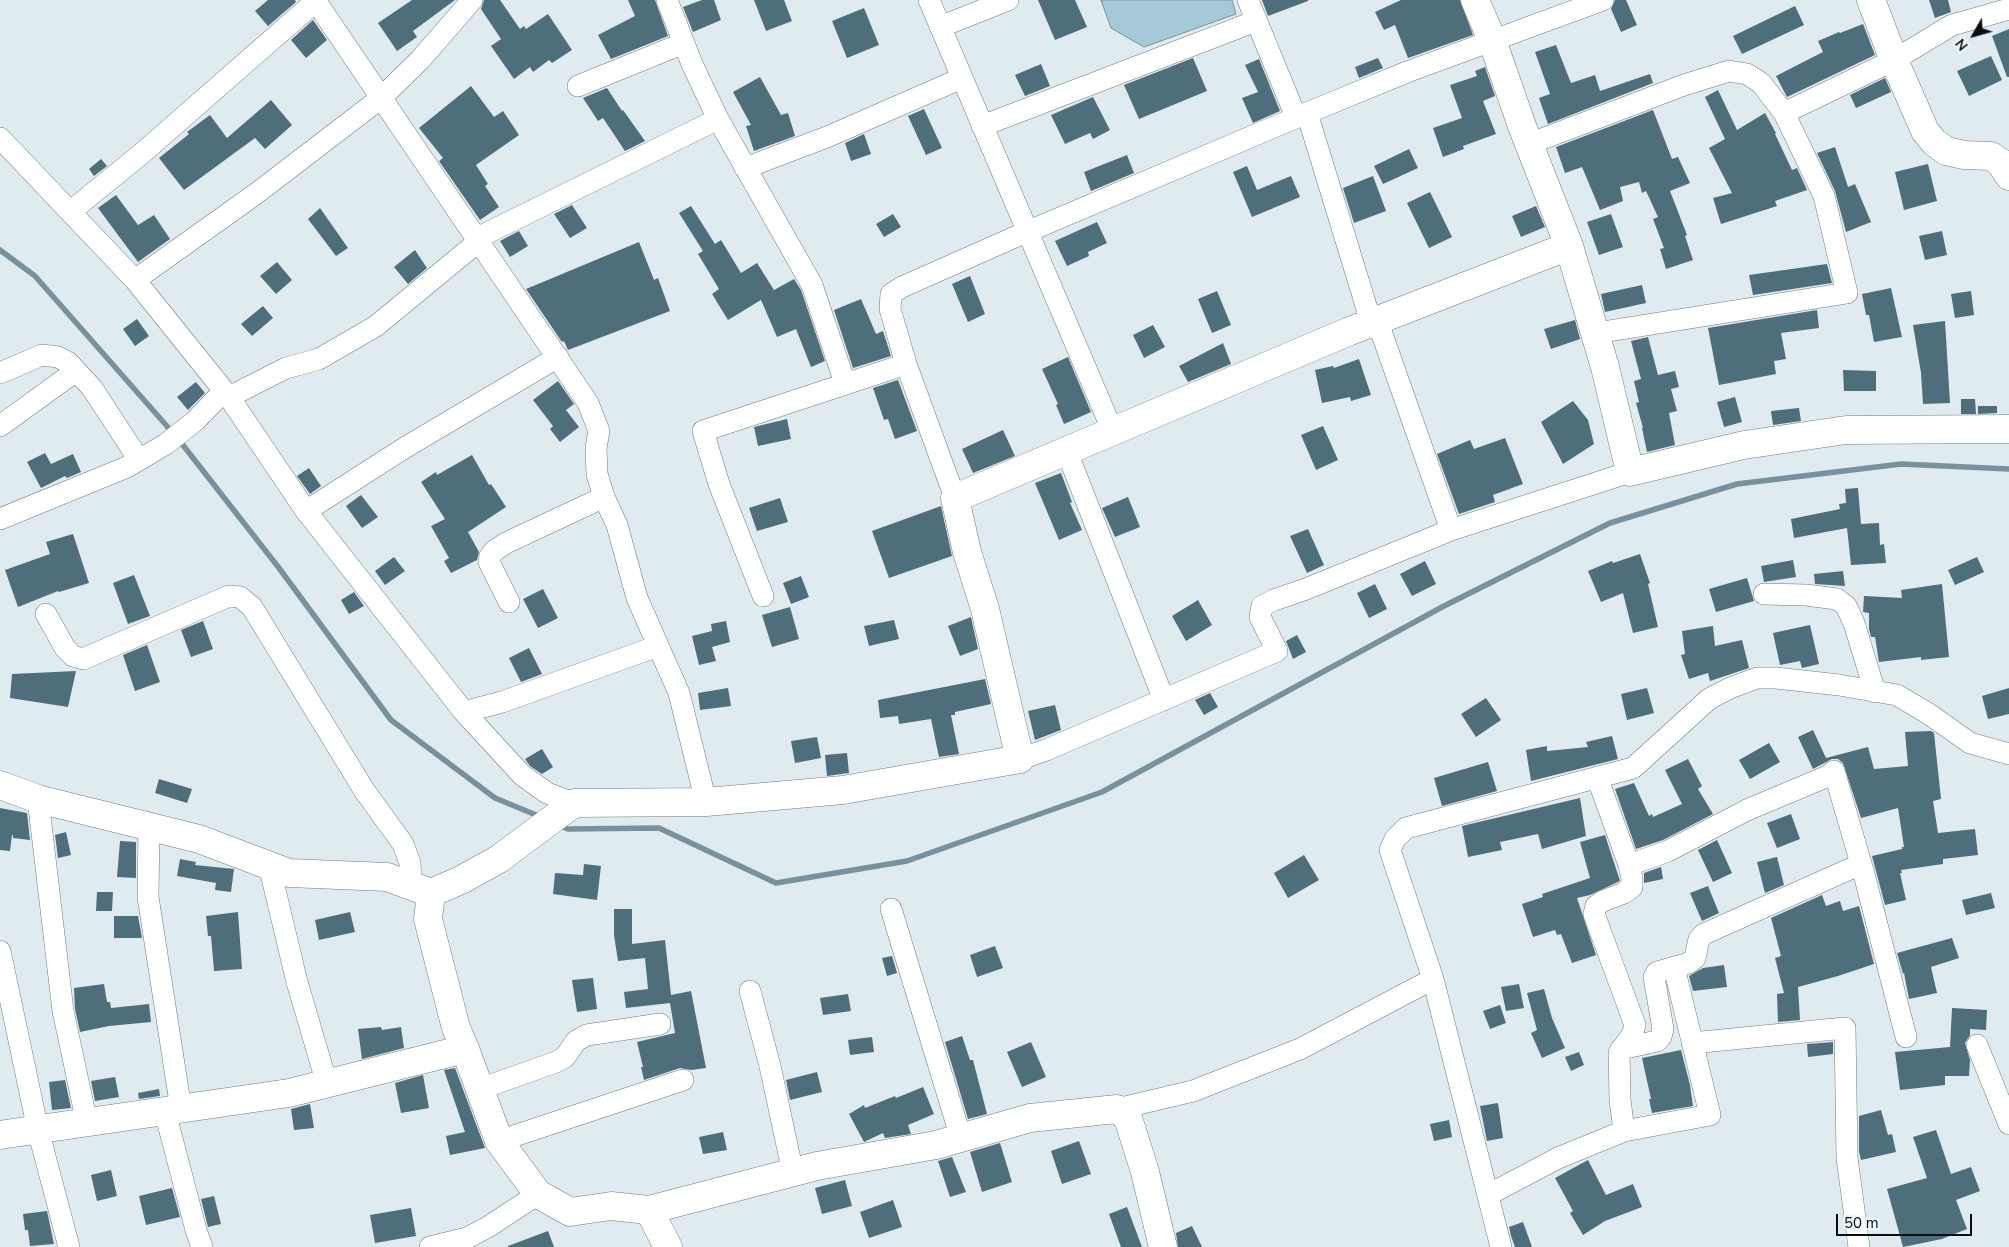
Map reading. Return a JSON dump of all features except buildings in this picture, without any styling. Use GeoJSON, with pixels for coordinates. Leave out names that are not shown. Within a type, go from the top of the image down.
{"type":"FeatureCollection","features":[{"type":"Feature","properties":{"kind":"street"},"geometry":{"type":"LineString","coordinates":[[136,280],[257,193],[381,98],[420,60],[472,0]]}},
{"type":"Feature","properties":{"kind":"street"},"geometry":{"type":"LineString","coordinates":[[667,0],[718,119],[812,285],[845,384]]}},
{"type":"Feature","properties":{"kind":"street"},"geometry":{"type":"LineString","coordinates":[[929,0],[1113,432]]}},
{"type":"Feature","properties":{"kind":"street"},"geometry":{"type":"LineString","coordinates":[[940,27],[1008,0]]}},
{"type":"Feature","properties":{"kind":"street"},"geometry":{"type":"LineString","coordinates":[[1248,0],[1256,21],[1301,115],[1450,530]]}},
{"type":"Feature","properties":{"kind":"street"},"geometry":{"type":"LineString","coordinates":[[1475,0],[1492,40],[1529,144],[1569,246],[1596,333],[1630,472]]}},
{"type":"Feature","properties":{"kind":"street"},"geometry":{"type":"LineString","coordinates":[[1020,758],[985,609],[967,552],[955,498],[906,364],[890,309],[891,294],[902,287],[1027,231],[1301,115],[1492,40],[1603,0]]}},
{"type":"Feature","properties":{"kind":"street"},"geometry":{"type":"LineString","coordinates":[[1871,0],[1894,60],[1925,131],[1934,142],[1946,151],[1991,156],[2000,162],[2009,176]]}},
{"type":"Feature","properties":{"kind":"street"},"geometry":{"type":"LineString","coordinates":[[71,211],[140,155],[315,1],[588,403],[599,431],[596,448],[597,474],[604,497],[617,525],[637,598],[679,693],[706,802]]}},
{"type":"Feature","properties":{"kind":"street"},"geometry":{"type":"LineString","coordinates":[[1784,113],[1894,60],[1952,25],[2009,9]]}},
{"type":"Feature","properties":{"kind":"street"},"geometry":{"type":"LineString","coordinates":[[982,126],[1256,21]]}},
{"type":"Feature","properties":{"kind":"street"},"geometry":{"type":"LineString","coordinates":[[578,86],[684,43]]}},
{"type":"Feature","properties":{"kind":"street"},"geometry":{"type":"LineString","coordinates":[[1529,144],[1684,85],[1729,71],[1747,74],[1761,83],[1784,113],[1824,196],[1847,293],[1596,333]]}},
{"type":"Feature","properties":{"kind":"street"},"geometry":{"type":"LineString","coordinates":[[746,168],[827,136],[962,78]]}},
{"type":"Feature","properties":{"kind":"street"},"geometry":{"type":"LineString","coordinates":[[0,519],[118,471],[139,460],[166,444],[227,394],[286,368],[319,359],[376,326],[478,239],[718,119]]}},
{"type":"Feature","properties":{"kind":"street"},"geometry":{"type":"LineString","coordinates":[[0,138],[136,280],[227,394],[306,511],[464,712],[522,775],[547,793],[574,803],[706,802],[843,790],[1020,758],[1046,750],[1277,651],[1260,617],[1262,606],[1450,530],[1630,472],[1744,445],[1846,430],[2009,429]]}},
{"type":"Feature","properties":{"kind":"street"},"geometry":{"type":"LineString","coordinates":[[955,498],[1374,321],[1569,246]]}},
{"type":"Feature","properties":{"kind":"street"},"geometry":{"type":"LineString","coordinates":[[0,373],[42,355],[58,357],[69,363],[92,388],[139,460]]}},
{"type":"Feature","properties":{"kind":"street"},"geometry":{"type":"LineString","coordinates":[[306,511],[406,447],[558,357]]}},
{"type":"Feature","properties":{"kind":"street"},"geometry":{"type":"LineString","coordinates":[[763,596],[719,484],[703,431],[906,364]]}},
{"type":"Feature","properties":{"kind":"street"},"geometry":{"type":"LineString","coordinates":[[0,426],[76,371]]}},
{"type":"Feature","properties":{"kind":"street"},"geometry":{"type":"LineString","coordinates":[[1067,452],[1164,700]]}},
{"type":"Feature","properties":{"kind":"street"},"geometry":{"type":"LineString","coordinates":[[509,602],[489,562],[490,556],[494,551],[506,543],[604,497]]}},
{"type":"Feature","properties":{"kind":"street"},"geometry":{"type":"LineString","coordinates":[[1764,594],[1806,595],[1836,599],[1846,606],[1854,623],[1875,692]]}},
{"type":"Feature","properties":{"kind":"street"},"geometry":{"type":"LineString","coordinates":[[46,614],[64,648],[73,656],[83,659],[229,596],[240,597],[252,607],[359,782],[403,844],[421,889],[456,1028],[498,1141],[538,1194],[570,1212],[611,1206],[649,1210],[817,1166],[936,1146],[1030,1118],[1117,1109],[1193,1091],[1300,1049],[1433,979]]}},
{"type":"Feature","properties":{"kind":"street"},"geometry":{"type":"LineString","coordinates":[[464,712],[502,702],[658,646]]}},
{"type":"Feature","properties":{"kind":"street"},"geometry":{"type":"LineString","coordinates":[[1501,1247],[1433,979],[1390,850],[1395,839],[1406,828],[1633,768],[1709,699],[1756,678],[1830,684],[1897,695],[1929,714],[1970,743],[2009,754]]}},
{"type":"Feature","properties":{"kind":"street"},"geometry":{"type":"LineString","coordinates":[[1630,866],[1668,851],[1747,810],[1828,776],[1834,771],[1861,864],[1906,1037]]}},
{"type":"Feature","properties":{"kind":"street"},"geometry":{"type":"LineString","coordinates":[[1598,777],[1630,866],[1632,887],[1624,893],[1596,906],[1594,914],[1635,1025],[1632,1035],[1621,1049],[1618,1060],[1624,1131]]}},
{"type":"Feature","properties":{"kind":"street"},"geometry":{"type":"LineString","coordinates":[[0,785],[38,799],[199,839],[288,873],[387,877],[421,889],[461,880],[499,859],[574,803]]}},
{"type":"Feature","properties":{"kind":"street"},"geometry":{"type":"LineString","coordinates":[[38,799],[63,1011],[87,1123]]}},
{"type":"Feature","properties":{"kind":"street"},"geometry":{"type":"LineString","coordinates":[[149,827],[148,897],[173,1110],[196,1230],[202,1247]]}},
{"type":"Feature","properties":{"kind":"street"},"geometry":{"type":"LineString","coordinates":[[1621,1049],[1657,1041],[1661,1037],[1662,1029],[1654,977],[1657,972],[1689,963],[1695,958],[1699,940],[1704,934],[1861,864]]}},
{"type":"Feature","properties":{"kind":"street"},"geometry":{"type":"LineString","coordinates":[[269,865],[297,982],[327,1084]]}},
{"type":"Feature","properties":{"kind":"street"},"geometry":{"type":"LineString","coordinates":[[891,909],[961,1138]]}},
{"type":"Feature","properties":{"kind":"street"},"geometry":{"type":"LineString","coordinates":[[0,951],[38,1130],[69,1247]]}},
{"type":"Feature","properties":{"kind":"street"},"geometry":{"type":"LineString","coordinates":[[1488,1195],[1558,1158],[1624,1131],[1710,1115],[1674,967]]}},
{"type":"Feature","properties":{"kind":"street"},"geometry":{"type":"LineString","coordinates":[[750,991],[770,1066],[793,1173]]}},
{"type":"Feature","properties":{"kind":"street"},"geometry":{"type":"LineString","coordinates":[[480,1089],[556,1062],[565,1056],[576,1041],[587,1035],[660,1024]]}},
{"type":"Feature","properties":{"kind":"street"},"geometry":{"type":"LineString","coordinates":[[1692,1043],[1845,1028],[1848,1158],[1859,1247]]}},
{"type":"Feature","properties":{"kind":"street"},"geometry":{"type":"LineString","coordinates":[[1977,1044],[2009,1124]]}},
{"type":"Feature","properties":{"kind":"street"},"geometry":{"type":"LineString","coordinates":[[0,1135],[289,1093],[465,1049]]}},
{"type":"Feature","properties":{"kind":"street"},"geometry":{"type":"LineString","coordinates":[[498,1141],[684,1080]]}},
{"type":"Feature","properties":{"kind":"street"},"geometry":{"type":"LineString","coordinates":[[1117,1109],[1128,1118],[1145,1172],[1163,1247]]}},
{"type":"Feature","properties":{"kind":"street"},"geometry":{"type":"LineString","coordinates":[[430,1247],[468,1242],[538,1194]]}},
{"type":"Feature","properties":{"kind":"street"},"geometry":{"type":"LineString","coordinates":[[649,1210],[668,1247]]}},
{"type":"Feature","properties":{"kind":"water"},"geometry":{"type":"Polygon","coordinates":[[[1101,0],[1232,0],[1236,14],[1144,47],[1111,28],[1101,0]]]}},
{"type":"Feature","properties":{"kind":"waterway"},"geometry":{"type":"LineString","coordinates":[[0,250],[35,276],[173,433]]}},
{"type":"Feature","properties":{"kind":"waterway"},"geometry":{"type":"LineString","coordinates":[[179,440],[279,568],[391,720],[495,798],[541,817]]}},
{"type":"Feature","properties":{"kind":"waterway"},"geometry":{"type":"LineString","coordinates":[[558,825],[568,829],[659,828],[776,883],[907,861],[1102,792],[1444,606],[1610,523],[1737,484],[1901,464],[2009,469]]}}]}
